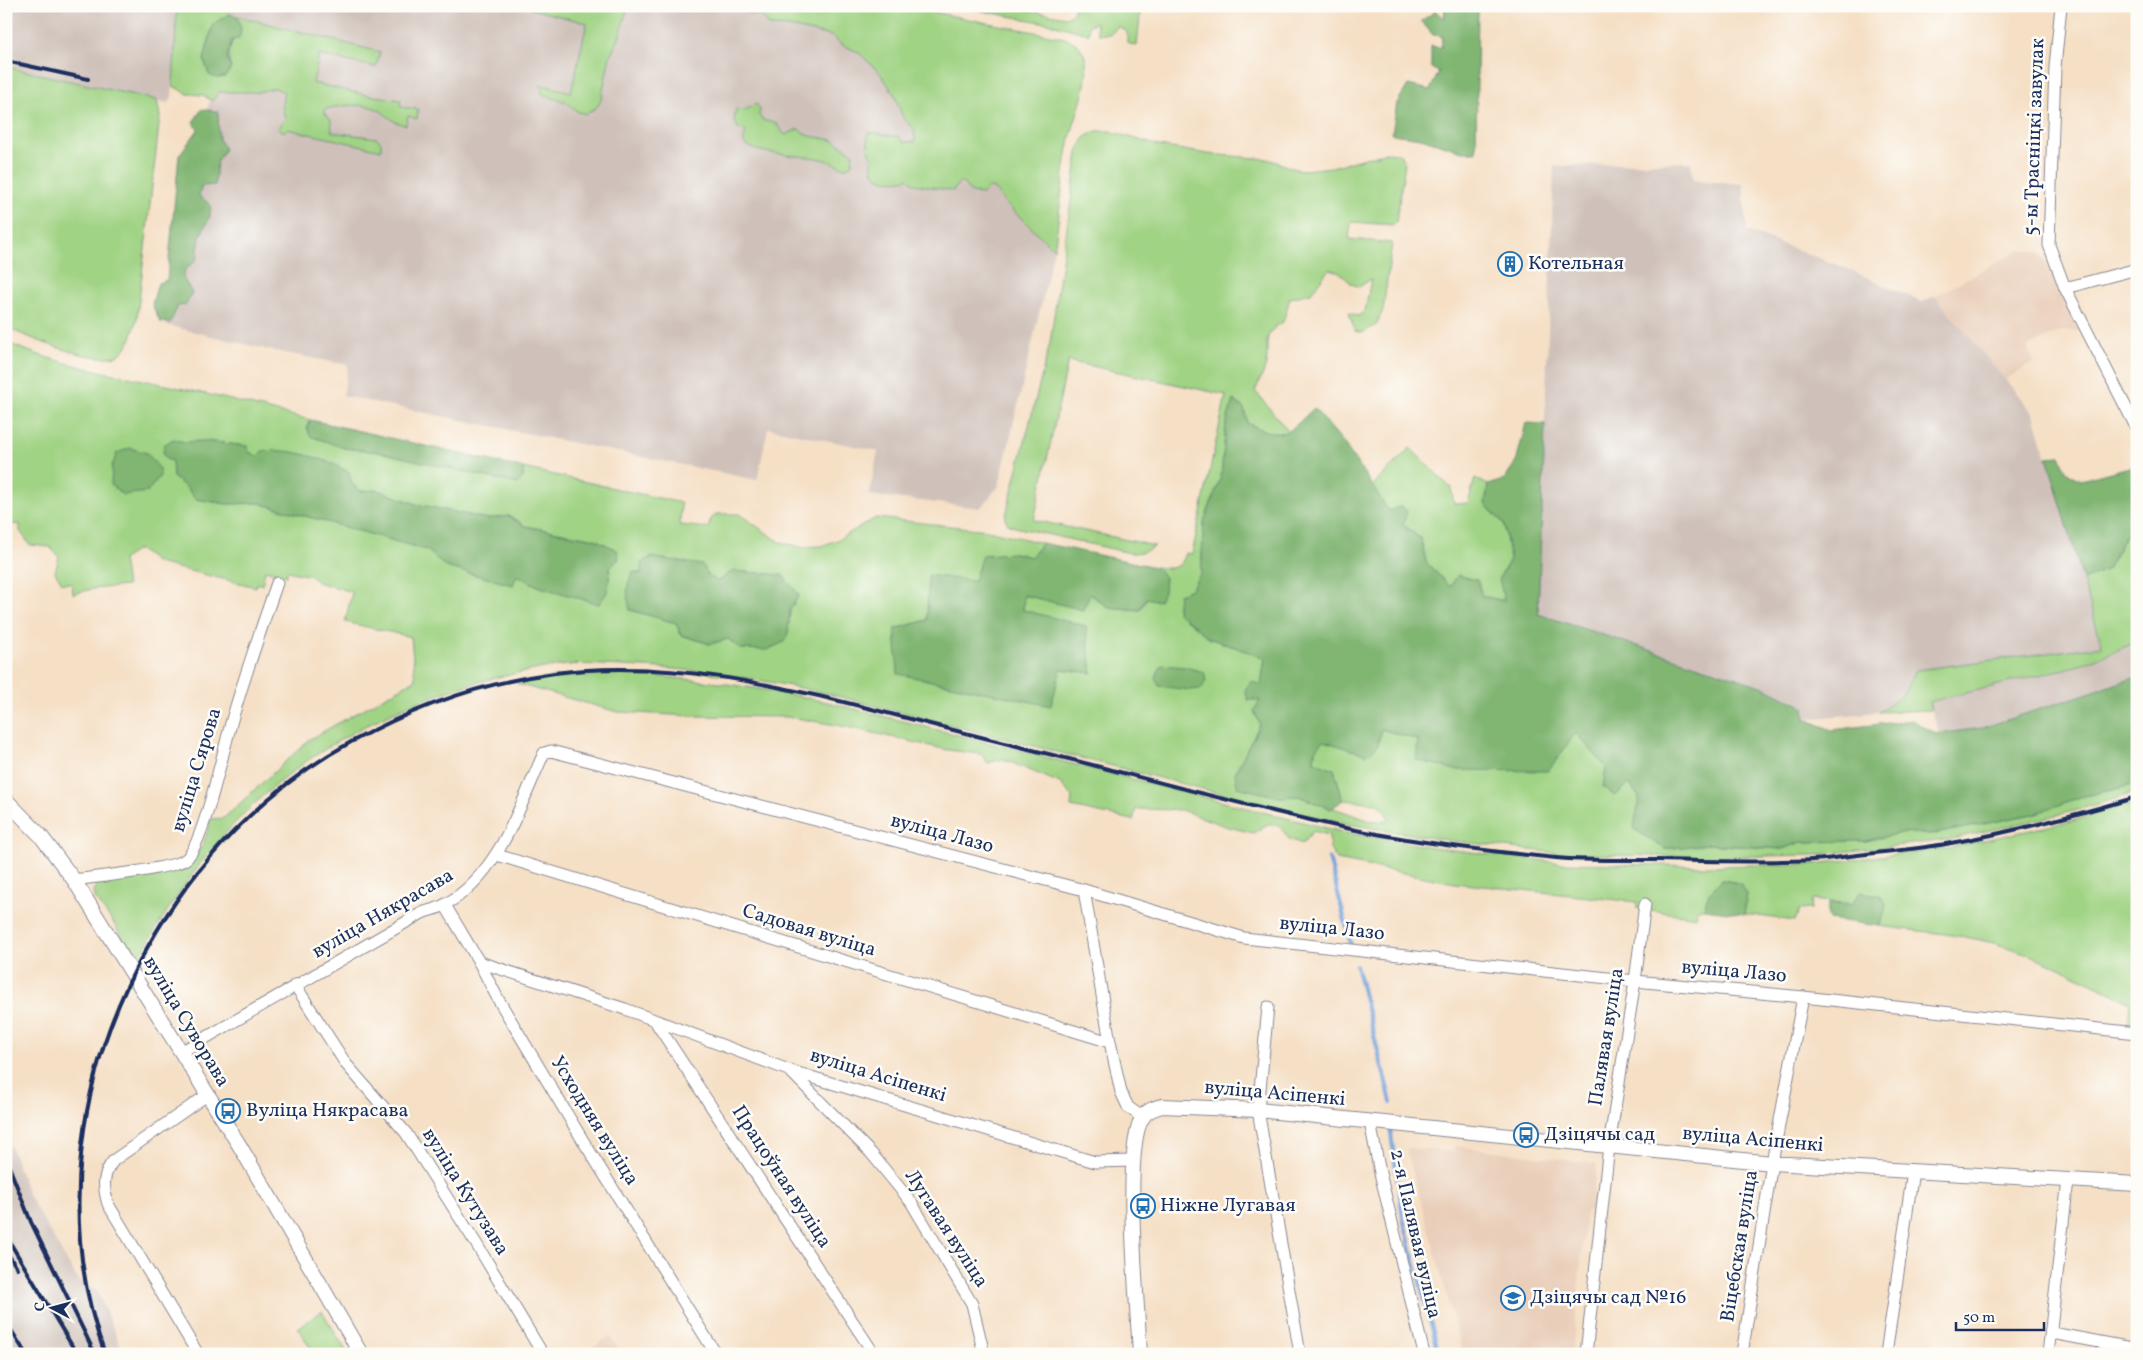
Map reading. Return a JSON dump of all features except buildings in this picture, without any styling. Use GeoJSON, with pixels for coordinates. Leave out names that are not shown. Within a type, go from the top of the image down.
{"type":"FeatureCollection","features":[{"type":"Feature","properties":{"kind":"street","name":"5-ы Трасніцкі завулак"},"geometry":{"type":"LineString","coordinates":[[2061,6],[2054,77],[2049,245],[2065,288],[2137,429]]}},
{"type":"Feature","properties":{"kind":"street"},"geometry":{"type":"LineString","coordinates":[[2065,288],[2137,269]]}},
{"type":"Feature","properties":{"kind":"street","name":"вуліца Сярова"},"geometry":{"type":"LineString","coordinates":[[74,880],[150,869],[181,862],[187,858],[201,830],[233,714],[277,583]]}},
{"type":"Feature","properties":{"kind":"street","name":"вуліца Лазо"},"geometry":{"type":"LineString","coordinates":[[544,753],[551,751],[1084,890],[1244,938],[2137,1033]]}},
{"type":"Feature","properties":{"kind":"street","name":"вуліца Някрасава"},"geometry":{"type":"LineString","coordinates":[[181,1052],[422,913],[444,905],[477,880],[497,855],[544,753]]}},
{"type":"Feature","properties":{"kind":"street","name":"вуліца Суворава"},"geometry":{"type":"LineString","coordinates":[[6,800],[40,835],[74,880],[241,1148],[361,1354]]}},
{"type":"Feature","properties":{"kind":"street","name":"Садовая вуліца"},"geometry":{"type":"LineString","coordinates":[[497,855],[1110,1042]]}},
{"type":"Feature","properties":{"kind":"street"},"geometry":{"type":"LineString","coordinates":[[1084,890],[1110,1042],[1121,1092],[1128,1107],[1142,1117],[1135,1137],[1133,1161],[1134,1252],[1140,1354]]}},
{"type":"Feature","properties":{"kind":"street","name":"Палявая вуліца"},"geometry":{"type":"LineString","coordinates":[[1586,1354],[1609,1146],[1645,904]]}},
{"type":"Feature","properties":{"kind":"street","name":"Усходняя вуліца"},"geometry":{"type":"LineString","coordinates":[[444,905],[572,1123],[716,1354]]}},
{"type":"Feature","properties":{"kind":"street","name":"вуліца Асіпенкі"},"geometry":{"type":"LineString","coordinates":[[479,962],[626,1009],[791,1071],[1095,1162],[1133,1161]]}},
{"type":"Feature","properties":{"kind":"street","name":"вуліца Кутузава"},"geometry":{"type":"LineString","coordinates":[[295,985],[346,1064],[406,1133],[477,1245],[540,1354]]}},
{"type":"Feature","properties":{"kind":"street","name":"Віцебская вуліца"},"geometry":{"type":"LineString","coordinates":[[1742,1354],[1772,1163],[1803,997]]}},
{"type":"Feature","properties":{"kind":"street"},"geometry":{"type":"LineString","coordinates":[[1268,1007],[1258,1110],[1300,1354]]}},
{"type":"Feature","properties":{"kind":"street","name":"Працоўная вуліца"},"geometry":{"type":"LineString","coordinates":[[656,1021],[874,1354]]}},
{"type":"Feature","properties":{"kind":"street","name":"Лугавая вуліца"},"geometry":{"type":"LineString","coordinates":[[791,1071],[871,1153],[911,1202],[972,1304],[984,1354]]}},
{"type":"Feature","properties":{"kind":"street"},"geometry":{"type":"LineString","coordinates":[[198,1354],[108,1204],[104,1192],[104,1180],[107,1168],[114,1160],[207,1095]]}},
{"type":"Feature","properties":{"kind":"street","name":"вуліца Асіпенкі"},"geometry":{"type":"LineString","coordinates":[[1142,1117],[1149,1110],[1162,1106],[1258,1110],[1772,1163],[2137,1184]]}},
{"type":"Feature","properties":{"kind":"street","name":"2-я Палявая вуліца"},"geometry":{"type":"LineString","coordinates":[[1370,1122],[1380,1173],[1424,1354]]}},
{"type":"Feature","properties":{"kind":"street"},"geometry":{"type":"LineString","coordinates":[[1886,1354],[1913,1171]]}},
{"type":"Feature","properties":{"kind":"street"},"geometry":{"type":"LineString","coordinates":[[2048,1354],[2052,1333],[2068,1180]]}},
{"type":"Feature","properties":{"kind":"street"},"geometry":{"type":"LineString","coordinates":[[2052,1333],[2137,1349]]}},
{"type":"Feature","properties":{"kind":"shaded area"},"geometry":{"type":"Polygon","coordinates":[[[6,6],[177,6],[172,97],[168,103],[6,67],[6,6]]]}},
{"type":"Feature","properties":{"kind":"shaded area"},"geometry":{"type":"Polygon","coordinates":[[[231,6],[730,6],[862,25],[974,185],[994,189],[1007,205],[1054,249],[999,486],[980,508],[869,495],[878,451],[768,428],[757,480],[343,396],[348,365],[265,349],[166,325],[161,316],[231,6]]]}},
{"type":"Feature","properties":{"kind":"shaded area"},"geometry":{"type":"Polygon","coordinates":[[[1691,162],[1693,180],[1743,184],[1747,231],[1853,271],[1922,302],[1935,296],[2034,414],[2102,646],[1917,670],[1904,693],[1879,712],[1805,719],[1538,614],[1554,166],[1691,162]]]}},
{"type":"Feature","properties":{"kind":"shaded area"},"geometry":{"type":"Polygon","coordinates":[[[2021,249],[2041,254],[2079,331],[2063,330],[2027,347],[2034,362],[2005,380],[1935,296],[2021,249]]]}},
{"type":"Feature","properties":{"kind":"shaded area"},"geometry":{"type":"Polygon","coordinates":[[[2137,642],[2137,677],[1982,728],[1940,736],[1929,702],[2080,665],[2137,642]]]}},
{"type":"Feature","properties":{"kind":"shaded area"},"geometry":{"type":"Polygon","coordinates":[[[6,1134],[29,1196],[78,1280],[97,1291],[124,1354],[6,1354],[6,1134]]]}},
{"type":"Feature","properties":{"kind":"shaded area","name":"Дзіцячы сад №16"},"geometry":{"type":"Polygon","coordinates":[[[1455,1146],[1597,1164],[1591,1210],[1586,1211],[1572,1354],[1463,1354],[1406,1148],[1454,1152],[1455,1146]]]}},
{"type":"Feature","properties":{"kind":"shaded area"},"geometry":{"type":"Polygon","coordinates":[[[610,1336],[621,1354],[583,1354],[610,1336]]]}},
{"type":"Feature","properties":{"kind":"green space"},"geometry":{"type":"Polygon","coordinates":[[[177,6],[231,6],[229,14],[213,24],[204,60],[209,75],[231,68],[229,63],[230,47],[241,29],[237,16],[380,52],[376,67],[319,55],[313,83],[367,95],[401,100],[400,107],[418,109],[417,119],[408,116],[406,125],[395,121],[379,110],[360,105],[325,109],[325,114],[331,120],[332,132],[377,138],[381,142],[381,150],[287,129],[284,132],[278,128],[285,119],[282,104],[284,92],[275,88],[258,92],[219,92],[212,101],[203,95],[188,94],[173,86],[177,6]]]}},
{"type":"Feature","properties":{"kind":"green space"},"geometry":{"type":"Polygon","coordinates":[[[530,6],[628,6],[619,38],[610,56],[601,100],[597,107],[586,114],[578,112],[566,102],[542,94],[541,85],[571,92],[587,23],[531,9],[530,6]]]}},
{"type":"Feature","properties":{"kind":"green space"},"geometry":{"type":"Polygon","coordinates":[[[745,6],[902,6],[1060,37],[1077,44],[1085,56],[1086,80],[1069,143],[1054,249],[1007,205],[994,189],[988,188],[982,194],[971,193],[964,184],[959,182],[953,191],[914,184],[908,178],[884,180],[875,175],[872,169],[872,158],[868,145],[868,133],[898,136],[903,142],[915,142],[914,129],[903,118],[895,95],[880,73],[858,52],[842,45],[832,36],[789,27],[769,26],[762,16],[744,12],[745,6]]]}},
{"type":"Feature","properties":{"kind":"green space"},"geometry":{"type":"Polygon","coordinates":[[[955,6],[1006,6],[1066,17],[1073,13],[1075,6],[1141,6],[1137,46],[1127,43],[1127,32],[1118,26],[1111,34],[1098,34],[1096,23],[1089,25],[1088,34],[1052,24],[955,6]]]}},
{"type":"Feature","properties":{"kind":"green space"},"geometry":{"type":"Polygon","coordinates":[[[1445,6],[1478,6],[1476,152],[1465,152],[1421,138],[1392,134],[1397,103],[1408,85],[1430,90],[1439,72],[1431,68],[1431,46],[1441,48],[1442,36],[1433,35],[1421,21],[1436,11],[1444,19],[1445,6]]]}},
{"type":"Feature","properties":{"kind":"green space"},"geometry":{"type":"Polygon","coordinates":[[[229,14],[237,16],[241,29],[239,39],[232,40],[227,59],[231,68],[225,77],[217,78],[209,75],[204,60],[213,24],[229,14]]]}},
{"type":"Feature","properties":{"kind":"green space"},"geometry":{"type":"Polygon","coordinates":[[[6,67],[157,100],[160,116],[137,318],[127,346],[121,353],[112,357],[99,357],[65,350],[30,338],[6,327],[6,67]]]}},
{"type":"Feature","properties":{"kind":"green space"},"geometry":{"type":"Polygon","coordinates":[[[756,104],[760,109],[759,116],[764,121],[775,122],[785,135],[798,129],[810,136],[833,140],[853,153],[852,164],[844,168],[822,159],[768,152],[749,147],[743,142],[746,132],[739,129],[734,120],[736,109],[745,110],[756,104]]]}},
{"type":"Feature","properties":{"kind":"green space"},"geometry":{"type":"Polygon","coordinates":[[[202,109],[218,112],[219,139],[225,149],[217,161],[215,185],[202,186],[199,196],[211,205],[210,216],[200,236],[197,259],[185,270],[183,278],[192,293],[186,305],[178,306],[170,323],[160,322],[152,304],[158,283],[167,280],[179,155],[198,130],[193,122],[202,109]]]}},
{"type":"Feature","properties":{"kind":"green space"},"geometry":{"type":"Polygon","coordinates":[[[1097,131],[1110,131],[1159,146],[1207,154],[1268,159],[1295,169],[1304,170],[1332,167],[1387,152],[1399,153],[1405,163],[1394,225],[1351,222],[1349,239],[1392,243],[1383,310],[1376,325],[1362,333],[1355,331],[1349,313],[1358,316],[1365,311],[1371,279],[1359,287],[1339,272],[1329,269],[1311,293],[1290,298],[1283,322],[1271,331],[1267,340],[1266,364],[1255,391],[1289,432],[1269,434],[1247,423],[1244,408],[1234,400],[1226,424],[1221,477],[1204,522],[1201,573],[1191,589],[1209,638],[1265,658],[1260,700],[1254,711],[1260,724],[1235,773],[1279,797],[1298,796],[1371,821],[1390,820],[1379,803],[1343,800],[1334,769],[1314,762],[1315,750],[1324,741],[1381,729],[1418,740],[1576,733],[1606,767],[1629,784],[1639,797],[1665,849],[1708,844],[1782,849],[1802,842],[1866,841],[1905,832],[1930,835],[2037,813],[2080,797],[2137,784],[2137,792],[2074,811],[1947,840],[1814,855],[1709,857],[1564,854],[1446,840],[1348,824],[829,694],[778,684],[727,675],[675,669],[582,664],[566,665],[478,682],[438,694],[400,709],[363,727],[327,748],[262,797],[232,826],[180,891],[136,962],[113,922],[96,900],[94,893],[97,881],[181,866],[194,858],[202,846],[211,819],[224,818],[310,739],[415,680],[411,637],[345,622],[352,592],[317,582],[311,576],[287,571],[286,576],[265,570],[262,585],[257,583],[256,587],[157,563],[138,549],[123,559],[127,586],[92,589],[73,594],[72,583],[62,583],[55,572],[59,557],[50,547],[30,545],[20,531],[20,524],[6,525],[6,342],[68,363],[311,420],[307,428],[344,448],[379,452],[523,478],[523,468],[681,503],[680,525],[708,528],[711,519],[717,514],[739,514],[780,542],[801,547],[821,546],[837,540],[876,518],[987,530],[1042,543],[1031,557],[1014,553],[974,581],[927,620],[895,629],[1061,669],[1092,673],[1023,610],[1024,594],[1082,609],[1090,594],[1108,607],[1140,610],[1147,598],[1165,577],[1155,567],[1175,567],[1181,563],[1186,553],[1192,554],[1226,395],[1068,361],[1034,520],[1155,546],[1143,552],[1130,553],[1015,527],[1008,524],[1005,519],[1050,343],[1078,153],[1084,139],[1089,134],[1097,131]],[[173,439],[173,477],[187,488],[195,499],[227,504],[259,503],[427,550],[446,567],[513,585],[516,575],[540,587],[608,591],[610,567],[595,539],[525,526],[509,516],[488,519],[416,504],[377,490],[360,491],[352,484],[257,456],[249,452],[247,446],[206,441],[184,442],[173,439]],[[733,571],[718,581],[710,578],[633,572],[630,610],[676,623],[681,635],[710,644],[728,639],[788,633],[790,610],[799,595],[782,575],[733,571]]]}},
{"type":"Feature","properties":{"kind":"green space"},"geometry":{"type":"Polygon","coordinates":[[[1233,400],[1244,408],[1247,423],[1260,429],[1278,433],[1291,429],[1314,408],[1343,442],[1389,511],[1401,506],[1407,511],[1403,525],[1421,539],[1426,562],[1450,587],[1458,575],[1477,580],[1482,596],[1504,601],[1499,578],[1510,560],[1504,524],[1485,504],[1488,485],[1505,480],[1517,459],[1526,423],[1545,424],[1538,614],[1764,687],[1804,707],[1805,719],[1832,730],[1912,720],[1936,734],[1982,728],[2137,677],[2137,784],[2080,797],[2037,813],[1930,835],[1905,832],[1866,841],[1802,842],[1782,849],[1708,844],[1665,849],[1634,829],[1639,797],[1629,784],[1615,796],[1603,787],[1606,767],[1576,733],[1548,771],[1455,770],[1416,760],[1418,740],[1381,729],[1378,745],[1367,755],[1324,741],[1315,750],[1314,761],[1334,769],[1343,800],[1331,809],[1298,796],[1279,797],[1237,787],[1235,773],[1260,724],[1254,711],[1260,700],[1248,700],[1245,690],[1251,681],[1261,685],[1265,658],[1209,638],[1177,612],[1179,594],[1191,589],[1201,573],[1204,522],[1221,477],[1226,424],[1233,400]]]}},
{"type":"Feature","properties":{"kind":"green space"},"geometry":{"type":"Polygon","coordinates":[[[311,420],[523,468],[523,478],[517,484],[379,452],[344,448],[310,436],[307,428],[311,420]]]}},
{"type":"Feature","properties":{"kind":"green space"},"geometry":{"type":"Polygon","coordinates":[[[173,439],[184,442],[205,441],[247,446],[249,452],[257,456],[262,451],[273,450],[307,455],[329,462],[349,472],[352,484],[361,491],[377,490],[416,504],[488,519],[509,516],[525,526],[595,539],[617,550],[619,559],[610,567],[608,591],[599,604],[540,587],[517,575],[513,585],[446,567],[427,550],[259,503],[227,504],[195,499],[187,488],[173,477],[172,461],[166,459],[163,452],[165,444],[173,439]]]}},
{"type":"Feature","properties":{"kind":"green space"},"geometry":{"type":"Polygon","coordinates":[[[130,448],[147,453],[159,468],[160,476],[147,492],[123,495],[111,485],[112,466],[117,453],[130,448]]]}},
{"type":"Feature","properties":{"kind":"green space"},"geometry":{"type":"Polygon","coordinates":[[[1410,448],[1451,488],[1454,504],[1468,503],[1475,478],[1488,485],[1485,504],[1504,524],[1510,560],[1499,578],[1505,601],[1482,596],[1477,580],[1458,576],[1450,587],[1426,562],[1421,539],[1389,512],[1372,486],[1410,448]]]}},
{"type":"Feature","properties":{"kind":"green space"},"geometry":{"type":"Polygon","coordinates":[[[2060,456],[2067,472],[2081,480],[2137,465],[2137,531],[2125,536],[2107,569],[2083,580],[2047,457],[2060,456]]]}},
{"type":"Feature","properties":{"kind":"green space"},"geometry":{"type":"Polygon","coordinates":[[[2137,531],[2137,642],[2080,665],[1929,702],[1931,710],[1879,712],[1904,693],[1916,670],[2102,646],[2083,580],[2107,569],[2125,536],[2137,531]]]}},
{"type":"Feature","properties":{"kind":"green space"},"geometry":{"type":"Polygon","coordinates":[[[1042,543],[1155,567],[1165,577],[1164,592],[1159,601],[1146,598],[1140,610],[1108,607],[1090,594],[1083,610],[1024,595],[1023,610],[1086,626],[1092,673],[1061,669],[1051,706],[898,674],[895,629],[927,620],[928,575],[974,581],[982,555],[1014,553],[1031,557],[1042,543]]]}},
{"type":"Feature","properties":{"kind":"green space"},"geometry":{"type":"Polygon","coordinates":[[[651,557],[702,565],[710,577],[718,581],[733,571],[782,575],[799,595],[790,610],[788,633],[784,642],[767,650],[740,649],[728,639],[710,644],[681,635],[676,623],[630,610],[627,591],[630,577],[633,572],[641,574],[641,563],[651,557]]]}},
{"type":"Feature","properties":{"kind":"green space"},"geometry":{"type":"Polygon","coordinates":[[[1162,665],[1185,667],[1204,672],[1206,681],[1201,689],[1189,690],[1159,686],[1155,677],[1162,665]]]}},
{"type":"Feature","properties":{"kind":"green space"},"geometry":{"type":"Polygon","coordinates":[[[607,674],[690,680],[800,696],[1346,833],[1445,849],[1563,863],[1709,866],[1814,864],[1948,848],[2076,820],[2137,801],[2137,1027],[2128,1026],[2130,1002],[2054,965],[2023,952],[1976,939],[1879,926],[1884,915],[1853,904],[1812,900],[1811,909],[1799,910],[1795,921],[1744,914],[1747,894],[1740,883],[1721,880],[1708,895],[1704,909],[1697,909],[1696,917],[1637,908],[1637,902],[1455,883],[1337,860],[1330,849],[1329,835],[1313,831],[1302,844],[1289,839],[1279,825],[1266,825],[1254,833],[1228,827],[1181,810],[1136,809],[1133,820],[1071,807],[1072,796],[1060,783],[1003,759],[988,763],[981,754],[948,750],[847,727],[790,717],[692,716],[618,712],[517,684],[555,677],[607,674]]]}},
{"type":"Feature","properties":{"kind":"green space"},"geometry":{"type":"Polygon","coordinates":[[[1721,880],[1740,883],[1747,894],[1744,914],[1704,909],[1708,895],[1721,880]]]}},
{"type":"Feature","properties":{"kind":"green space"},"geometry":{"type":"Polygon","coordinates":[[[1860,892],[1880,895],[1886,903],[1884,915],[1879,926],[1829,919],[1827,911],[1829,903],[1852,904],[1860,892]]]}},
{"type":"Feature","properties":{"kind":"green space"},"geometry":{"type":"Polygon","coordinates":[[[322,1311],[348,1354],[314,1354],[298,1328],[322,1311]]]}},
{"type":"Feature","properties":{"kind":"waterway"},"geometry":{"type":"LineString","coordinates":[[1329,858],[1351,945]]}},
{"type":"Feature","properties":{"kind":"waterway"},"geometry":{"type":"LineString","coordinates":[[1356,965],[1391,1102]]}},
{"type":"Feature","properties":{"kind":"waterway"},"geometry":{"type":"LineString","coordinates":[[1390,1127],[1403,1219],[1439,1354]]}},
{"type":"Feature","properties":{"kind":"railway"},"geometry":{"type":"LineString","coordinates":[[6,61],[88,79]]}},
{"type":"Feature","properties":{"kind":"railway"},"geometry":{"type":"LineString","coordinates":[[105,1354],[90,1303],[81,1251],[79,1199],[82,1146],[90,1095],[104,1044],[123,995],[147,948],[166,917],[210,858],[261,805],[289,782],[319,761],[375,729],[425,707],[476,690],[528,677],[598,669],[641,669],[727,678],[770,685],[854,705],[1239,803],[1341,827],[1448,846],[1569,859],[1754,862],[1828,859],[1923,848],[1975,839],[2045,823],[2137,797]]}},
{"type":"Feature","properties":{"kind":"railway"},"geometry":{"type":"LineString","coordinates":[[6,1159],[31,1222],[95,1354]]}},
{"type":"Feature","properties":{"kind":"railway"},"geometry":{"type":"LineString","coordinates":[[6,1236],[77,1354]]}},
{"type":"Feature","properties":{"kind":"railway"},"geometry":{"type":"LineString","coordinates":[[6,1251],[17,1268]]}},
{"type":"Feature","properties":{"kind":"railway"},"geometry":{"type":"LineString","coordinates":[[6,1322],[26,1354]]}},
{"type":"Feature","properties":{"kind":"place","name":"Котельная"},"geometry":{"type":"Point","coordinates":[1510,264]}},
{"type":"Feature","properties":{"kind":"place","name":"Вуліца Някрасава"},"geometry":{"type":"Point","coordinates":[228,1111]}},
{"type":"Feature","properties":{"kind":"place","name":"Дзіцячы сад"},"geometry":{"type":"Point","coordinates":[1526,1135]}},
{"type":"Feature","properties":{"kind":"place","name":"Ніжне Лугавая"},"geometry":{"type":"Point","coordinates":[1143,1206]}},
{"type":"Feature","properties":{"kind":"place","name":"Дзіцячы сад №16"},"geometry":{"type":"Point","coordinates":[1513,1298]}}]}
